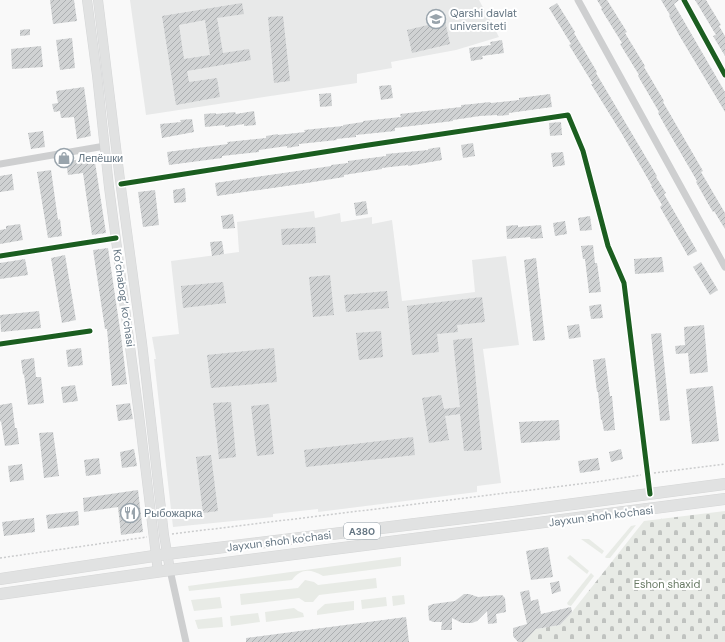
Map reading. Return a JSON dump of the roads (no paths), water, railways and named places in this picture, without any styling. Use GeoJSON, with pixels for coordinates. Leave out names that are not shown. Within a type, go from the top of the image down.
{"type":"FeatureCollection","features":[{"type":"Feature","properties":{"kind":"highway","name":"Jayxun shoh ko'chasi"},"geometry":{"type":"LineString","coordinates":[[0,579],[167,554],[529,510],[725,484]]}},
{"type":"Feature","properties":{"kind":"highway"},"geometry":{"type":"LineString","coordinates":[[637,496],[640,511]]}},
{"type":"Feature","properties":{"kind":"highway","name":"Jayxun shoh ko'chasi"},"geometry":{"type":"LineString","coordinates":[[0,594],[170,570],[725,500]]}},
{"type":"Feature","properties":{"kind":"highway"},"geometry":{"type":"LineString","coordinates":[[529,510],[530,524]]}},
{"type":"Feature","properties":{"kind":"highway"},"geometry":{"type":"LineString","coordinates":[[304,538],[306,553]]}},
{"type":"Feature","properties":{"kind":"main road","name":"Ko‘chabog‘ ko‘chasi"},"geometry":{"type":"LineString","coordinates":[[87,0],[158,572]]}},
{"type":"Feature","properties":{"kind":"main road","name":"Ko‘chabog‘ ko‘chasi"},"geometry":{"type":"LineString","coordinates":[[98,0],[142,343],[164,535],[170,570]]}},
{"type":"Feature","properties":{"kind":"street"},"geometry":{"type":"LineString","coordinates":[[578,0],[725,267]]}},
{"type":"Feature","properties":{"kind":"street"},"geometry":{"type":"LineString","coordinates":[[684,0],[725,75]]}},
{"type":"Feature","properties":{"kind":"street"},"geometry":{"type":"LineString","coordinates":[[121,184],[370,144],[568,115],[583,150],[608,246],[624,283],[650,494]]}},
{"type":"Feature","properties":{"kind":"street"},"geometry":{"type":"LineString","coordinates":[[0,164],[105,146]]}},
{"type":"Feature","properties":{"kind":"street"},"geometry":{"type":"LineString","coordinates":[[0,256],[116,238]]}},
{"type":"Feature","properties":{"kind":"street"},"geometry":{"type":"LineString","coordinates":[[0,344],[90,331]]}},
{"type":"Feature","properties":{"kind":"street"},"geometry":{"type":"LineString","coordinates":[[170,570],[186,642]]}},
{"type":"Feature","properties":{"kind":"place","name":"Qarshi davlat universiteti"},"geometry":{"type":"Point","coordinates":[436,19]}},
{"type":"Feature","properties":{"kind":"place","name":"Лепёшки"},"geometry":{"type":"Point","coordinates":[64,158]}},
{"type":"Feature","properties":{"kind":"place","name":"Рыбожарка"},"geometry":{"type":"Point","coordinates":[130,513]}},
{"type":"Feature","properties":{"kind":"park label","name":"Eshon shaxid"},"geometry":{"type":"Point","coordinates":[667,584]}}]}
